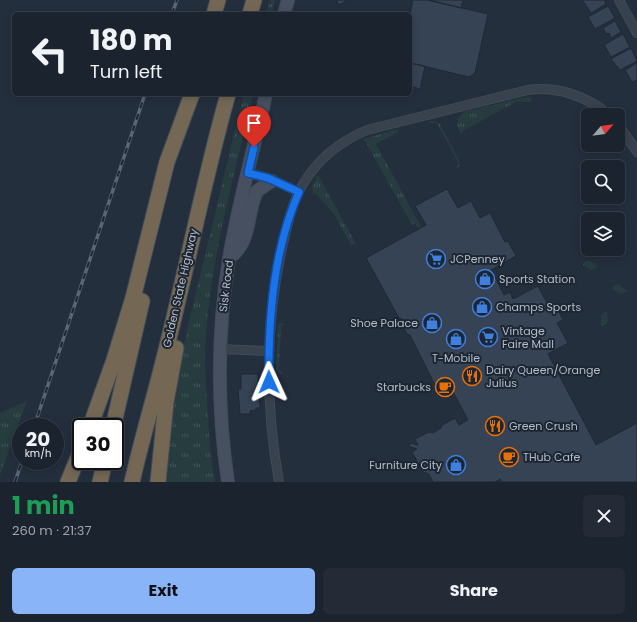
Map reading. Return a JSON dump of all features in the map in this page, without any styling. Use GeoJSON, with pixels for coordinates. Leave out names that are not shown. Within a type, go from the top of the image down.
{"type":"FeatureCollection","features":[{"type":"Feature","properties":{"kind":"highway"},"geometry":{"type":"LineString","coordinates":[[215,12],[218,0]]}},
{"type":"Feature","properties":{"kind":"highway"},"geometry":{"type":"LineString","coordinates":[[251,12],[254,0]]}},
{"type":"Feature","properties":{"kind":"highway"},"geometry":{"type":"LineString","coordinates":[[93,418],[130,311],[167,162],[191,96]]}},
{"type":"Feature","properties":{"kind":"highway"},"geometry":{"type":"LineString","coordinates":[[115,418],[192,96]]}},
{"type":"Feature","properties":{"kind":"highway","name":"Golden State Highway"},"geometry":{"type":"LineString","coordinates":[[132,482],[143,434],[163,362],[216,137],[227,96]]}},
{"type":"Feature","properties":{"kind":"highway"},"geometry":{"type":"LineString","coordinates":[[158,482],[166,402],[189,284],[206,211],[216,137]]}},
{"type":"Feature","properties":{"kind":"highway"},"geometry":{"type":"LineString","coordinates":[[68,482],[73,470]]}},
{"type":"Feature","properties":{"kind":"highway"},"geometry":{"type":"LineString","coordinates":[[100,482],[103,470]]}},
{"type":"Feature","properties":{"kind":"main road"},"geometry":{"type":"LineString","coordinates":[[285,12],[288,0]]}},
{"type":"Feature","properties":{"kind":"main road","name":"Sisk Road"},"geometry":{"type":"LineString","coordinates":[[228,482],[220,408],[220,349],[223,298],[229,258],[266,96]]}},
{"type":"Feature","properties":{"kind":"main road"},"geometry":{"type":"LineString","coordinates":[[229,258],[241,248],[257,191],[272,180]]}},
{"type":"Feature","properties":{"kind":"street"},"geometry":{"type":"LineString","coordinates":[[619,0],[637,33]]}},
{"type":"Feature","properties":{"kind":"street"},"geometry":{"type":"LineString","coordinates":[[279,482],[271,425],[268,351],[280,258],[292,208],[299,192],[320,162],[350,139],[379,126],[537,89],[558,91],[579,97],[600,108]]}},
{"type":"Feature","properties":{"kind":"street"},"geometry":{"type":"LineString","coordinates":[[625,134],[637,152]]}},
{"type":"Feature","properties":{"kind":"street"},"geometry":{"type":"LineString","coordinates":[[248,173],[268,178],[299,192]]}},
{"type":"Feature","properties":{"kind":"street"},"geometry":{"type":"LineString","coordinates":[[220,349],[268,351]]}},
{"type":"Feature","properties":{"kind":"green space"},"geometry":{"type":"Polygon","coordinates":[[[270,0],[275,0],[272,12],[267,12],[270,0]]]}},
{"type":"Feature","properties":{"kind":"green space"},"geometry":{"type":"Polygon","coordinates":[[[244,96],[253,96],[213,273],[205,344],[210,449],[215,482],[166,482],[171,419],[182,357],[195,296],[244,96]]]}},
{"type":"Feature","properties":{"kind":"green space"},"geometry":{"type":"Polygon","coordinates":[[[531,97],[531,102],[516,102],[464,130],[461,134],[457,125],[458,118],[464,112],[531,97]]]}},
{"type":"Feature","properties":{"kind":"green space"},"geometry":{"type":"Polygon","coordinates":[[[429,121],[434,121],[440,124],[460,162],[458,169],[456,168],[459,164],[437,123],[429,123],[429,121]]]}},
{"type":"Feature","properties":{"kind":"green space"},"geometry":{"type":"Polygon","coordinates":[[[398,129],[398,132],[376,144],[421,227],[419,229],[415,223],[412,225],[364,139],[398,129]]]}},
{"type":"Feature","properties":{"kind":"green space"},"geometry":{"type":"Polygon","coordinates":[[[318,175],[356,244],[351,245],[334,214],[315,193],[313,194],[312,186],[318,175]]]}},
{"type":"Feature","properties":{"kind":"green space"},"geometry":{"type":"Polygon","coordinates":[[[588,260],[596,264],[597,267],[591,270],[583,265],[583,263],[588,260]]]}},
{"type":"Feature","properties":{"kind":"green space"},"geometry":{"type":"Polygon","coordinates":[[[618,284],[627,291],[621,294],[613,290],[613,287],[618,284]]]}},
{"type":"Feature","properties":{"kind":"green space"},"geometry":{"type":"Polygon","coordinates":[[[607,311],[608,322],[601,326],[601,315],[607,311]]]}},
{"type":"Feature","properties":{"kind":"green space"},"geometry":{"type":"Polygon","coordinates":[[[280,323],[285,324],[281,326],[279,370],[283,373],[282,374],[278,373],[276,369],[278,326],[280,323]]]}},
{"type":"Feature","properties":{"kind":"green space"},"geometry":{"type":"Polygon","coordinates":[[[27,401],[21,418],[12,418],[12,442],[0,475],[0,413],[27,401]]]}},
{"type":"Feature","properties":{"kind":"building"},"geometry":{"type":"Polygon","coordinates":[[[336,0],[348,0],[339,5],[336,0]]]}},
{"type":"Feature","properties":{"kind":"building"},"geometry":{"type":"Polygon","coordinates":[[[413,0],[428,0],[488,14],[475,73],[469,77],[412,63],[412,12],[410,12],[413,0]]]}},
{"type":"Feature","properties":{"kind":"building"},"geometry":{"type":"Polygon","coordinates":[[[428,0],[463,0],[461,8],[428,0]]]}},
{"type":"Feature","properties":{"kind":"building"},"geometry":{"type":"Polygon","coordinates":[[[604,0],[606,4],[591,13],[583,1],[604,0]]]}},
{"type":"Feature","properties":{"kind":"building"},"geometry":{"type":"Polygon","coordinates":[[[608,6],[615,18],[595,29],[588,17],[608,6]]]}},
{"type":"Feature","properties":{"kind":"building"},"geometry":{"type":"Polygon","coordinates":[[[615,21],[621,32],[611,38],[609,33],[606,34],[603,28],[615,21]]]}},
{"type":"Feature","properties":{"kind":"building"},"geometry":{"type":"Polygon","coordinates":[[[623,34],[630,47],[611,57],[604,45],[623,34]]]}},
{"type":"Feature","properties":{"kind":"building"},"geometry":{"type":"Polygon","coordinates":[[[631,48],[637,61],[620,70],[611,59],[631,48]]]}},
{"type":"Feature","properties":{"kind":"building"},"geometry":{"type":"Polygon","coordinates":[[[412,63],[425,66],[420,89],[412,87],[412,63]]]}},
{"type":"Feature","properties":{"kind":"building"},"geometry":{"type":"Polygon","coordinates":[[[637,63],[637,80],[632,82],[625,70],[637,63]]]}},
{"type":"Feature","properties":{"kind":"building","name":"Vintage Faire Mall"},"geometry":{"type":"Polygon","coordinates":[[[447,189],[458,208],[471,201],[480,218],[490,213],[505,242],[508,241],[516,256],[491,270],[504,295],[510,292],[513,299],[538,286],[547,303],[553,300],[563,320],[557,323],[568,343],[548,354],[596,445],[637,423],[637,482],[502,482],[500,479],[495,482],[433,482],[429,474],[423,472],[412,452],[417,449],[409,446],[410,443],[418,445],[415,439],[429,432],[433,433],[441,428],[442,425],[455,418],[459,425],[468,420],[452,390],[440,395],[410,335],[407,334],[401,318],[399,318],[366,258],[426,225],[415,206],[447,189]]]}},
{"type":"Feature","properties":{"kind":"building"},"geometry":{"type":"Polygon","coordinates":[[[241,374],[258,374],[260,408],[250,411],[250,414],[240,414],[238,389],[241,389],[241,374]]]}},
{"type":"Feature","properties":{"kind":"railway"},"geometry":{"type":"LineString","coordinates":[[173,12],[177,0]]}},
{"type":"Feature","properties":{"kind":"railway"},"geometry":{"type":"LineString","coordinates":[[37,418],[144,96]]}},
{"type":"Feature","properties":{"kind":"railway"},"geometry":{"type":"LineString","coordinates":[[15,482],[19,470]]}},
{"type":"Feature","properties":{"kind":"place","name":"JCPenney"},"geometry":{"type":"Point","coordinates":[436,259]}},
{"type":"Feature","properties":{"kind":"place","name":"Sports Station"},"geometry":{"type":"Point","coordinates":[485,279]}},
{"type":"Feature","properties":{"kind":"place","name":"Champs Sports"},"geometry":{"type":"Point","coordinates":[482,307]}},
{"type":"Feature","properties":{"kind":"place","name":"Shoe Palace"},"geometry":{"type":"Point","coordinates":[432,323]}},
{"type":"Feature","properties":{"kind":"place","name":"Vintage Faire Mall"},"geometry":{"type":"Point","coordinates":[488,337]}},
{"type":"Feature","properties":{"kind":"place","name":"T-Mobile"},"geometry":{"type":"Point","coordinates":[456,339]}},
{"type":"Feature","properties":{"kind":"place","name":"Dairy Queen/Orange Julius"},"geometry":{"type":"Point","coordinates":[472,376]}},
{"type":"Feature","properties":{"kind":"place","name":"Starbucks"},"geometry":{"type":"Point","coordinates":[445,387]}},
{"type":"Feature","properties":{"kind":"place","name":"Green Crush"},"geometry":{"type":"Point","coordinates":[495,426]}},
{"type":"Feature","properties":{"kind":"place","name":"THub Cafe"},"geometry":{"type":"Point","coordinates":[509,457]}},
{"type":"Feature","properties":{"kind":"place","name":"Furniture City"},"geometry":{"type":"Point","coordinates":[456,465]}},
{"type":"Feature","properties":{"kind":"route"},"geometry":{"type":"LineString","coordinates":[[254,147],[248,173],[268,178],[299,192],[288,222],[276,280],[268,351],[269,382]]}}]}
